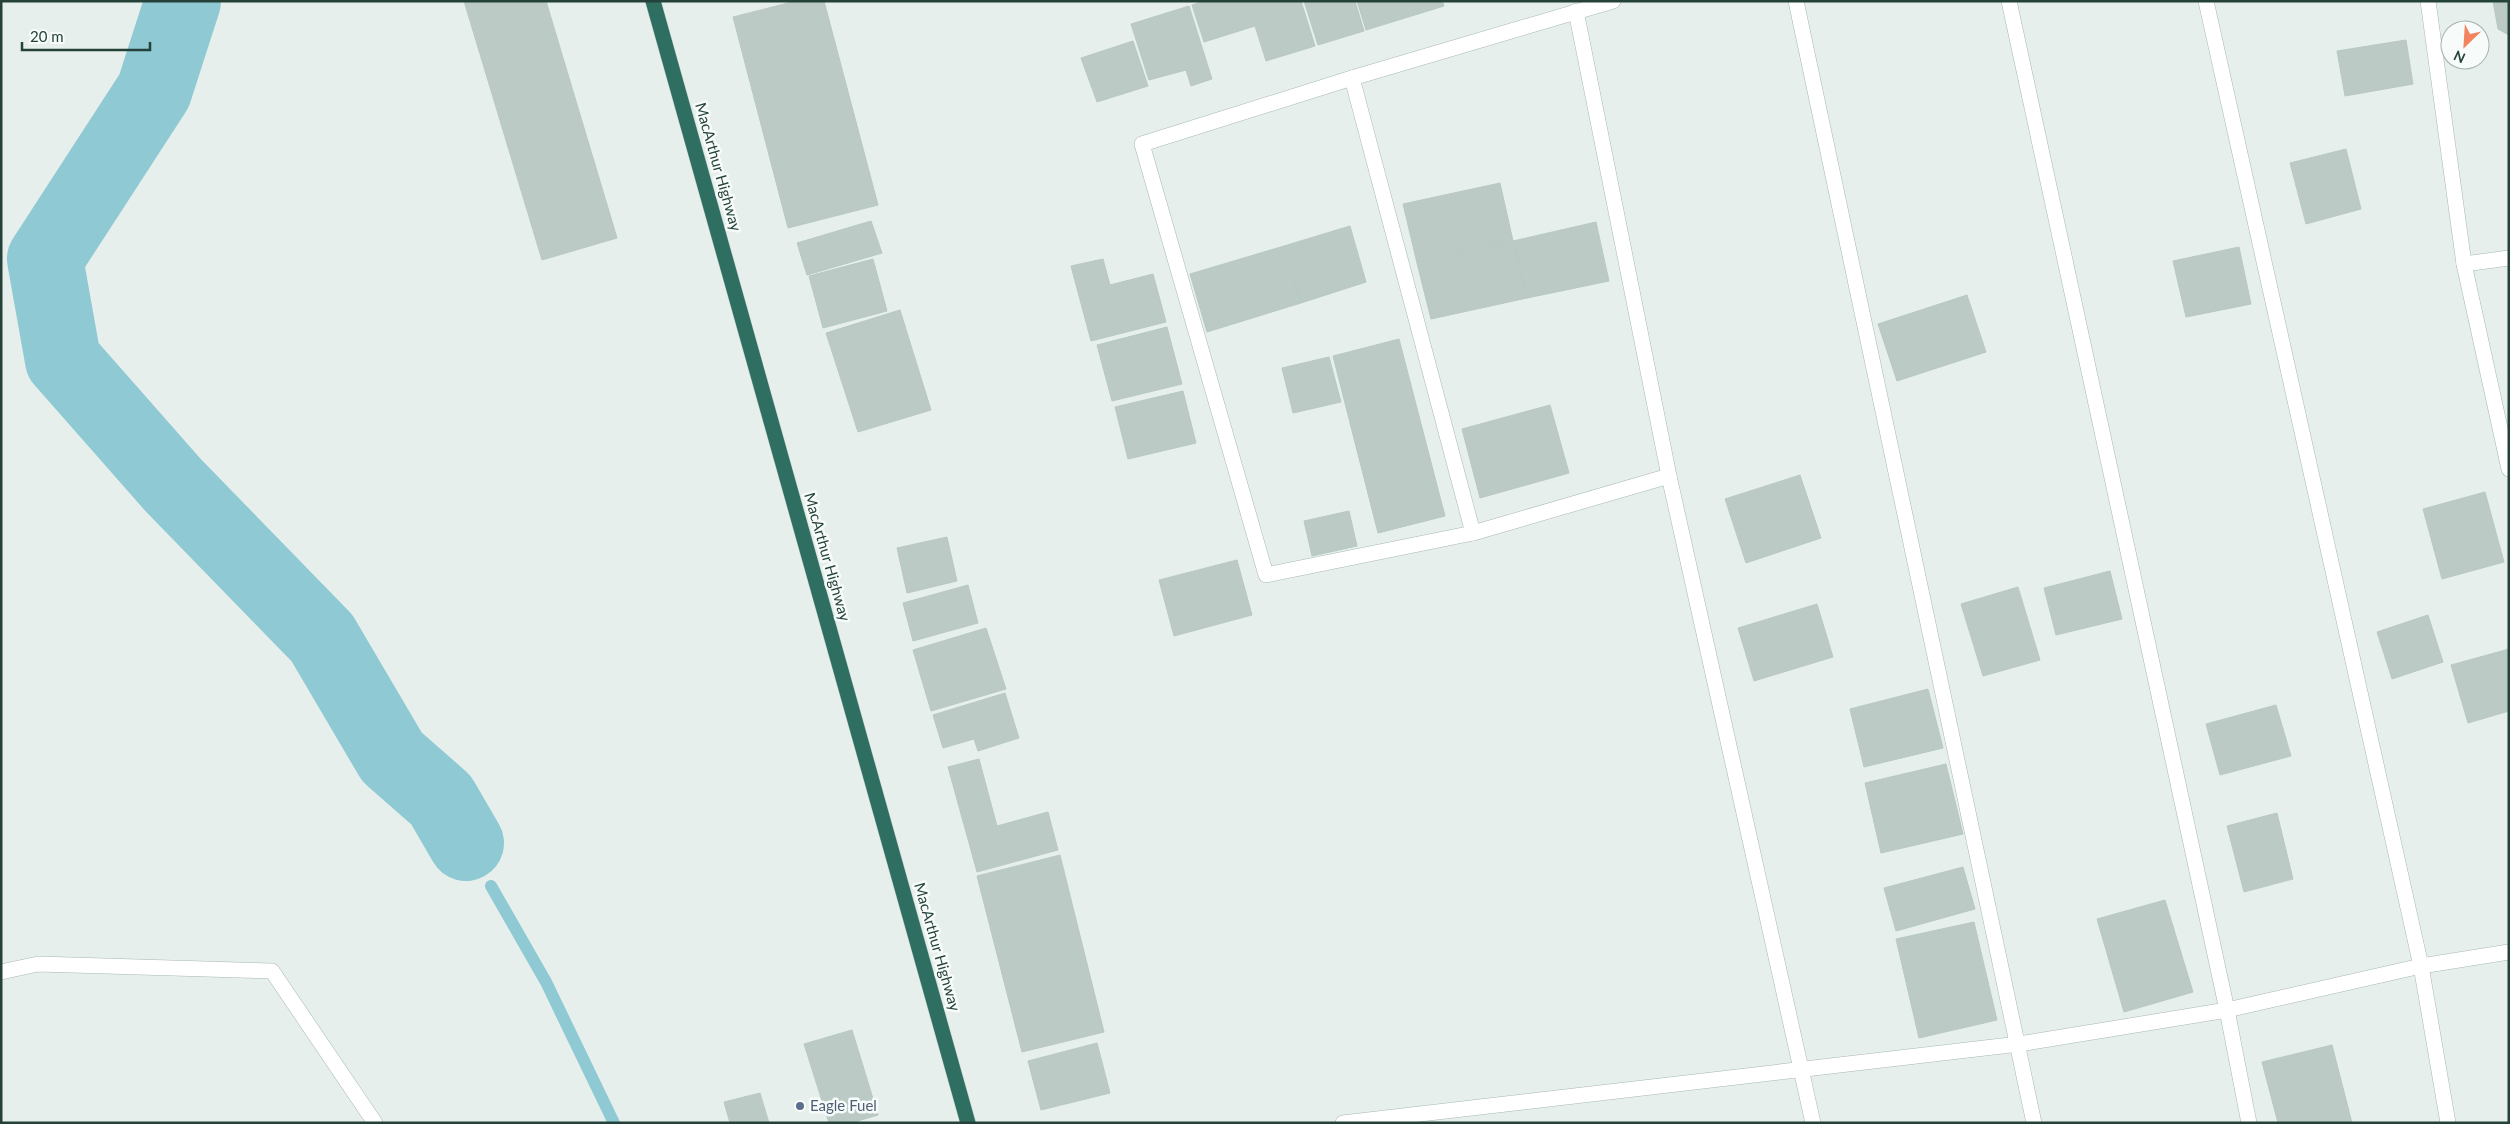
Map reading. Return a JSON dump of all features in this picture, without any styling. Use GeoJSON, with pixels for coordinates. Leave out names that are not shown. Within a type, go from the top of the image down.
{"type":"FeatureCollection","features":[{"type":"Feature","properties":{"kind":"highway","name":"MacArthur Highway"},"geometry":{"type":"LineString","coordinates":[[653,1],[968,1123]]}},
{"type":"Feature","properties":{"kind":"street"},"geometry":{"type":"LineString","coordinates":[[1613,1],[1352,78],[1142,144],[1266,575],[1474,533],[1669,476]]}},
{"type":"Feature","properties":{"kind":"street"},"geometry":{"type":"LineString","coordinates":[[1796,1],[2019,1044],[2034,1123]]}},
{"type":"Feature","properties":{"kind":"street"},"geometry":{"type":"LineString","coordinates":[[2009,1],[2227,1010],[2249,1123]]}},
{"type":"Feature","properties":{"kind":"street"},"geometry":{"type":"LineString","coordinates":[[2206,1],[2421,966],[2448,1123]]}},
{"type":"Feature","properties":{"kind":"street"},"geometry":{"type":"LineString","coordinates":[[2428,1],[2464,264],[2509,469]]}},
{"type":"Feature","properties":{"kind":"street"},"geometry":{"type":"LineString","coordinates":[[1576,11],[1669,476],[1813,1123]]}},
{"type":"Feature","properties":{"kind":"street"},"geometry":{"type":"LineString","coordinates":[[1352,78],[1474,533]]}},
{"type":"Feature","properties":{"kind":"street"},"geometry":{"type":"LineString","coordinates":[[2464,264],[2509,258]]}},
{"type":"Feature","properties":{"kind":"street"},"geometry":{"type":"LineString","coordinates":[[1343,1123],[2019,1044],[2227,1010],[2421,966],[2509,952]]}},
{"type":"Feature","properties":{"kind":"street"},"geometry":{"type":"LineString","coordinates":[[1,972],[38,964],[272,971],[375,1123]]}},
{"type":"Feature","properties":{"kind":"building"},"geometry":{"type":"Polygon","coordinates":[[[464,1],[546,1],[617,238],[542,260],[464,1]]]}},
{"type":"Feature","properties":{"kind":"building"},"geometry":{"type":"Polygon","coordinates":[[[796,1],[824,1],[878,205],[788,228],[733,17],[796,1]]]}},
{"type":"Feature","properties":{"kind":"building"},"geometry":{"type":"Polygon","coordinates":[[[1205,1],[1301,1],[1315,46],[1266,61],[1255,26],[1204,42],[1192,5],[1205,1]]]}},
{"type":"Feature","properties":{"kind":"building"},"geometry":{"type":"Polygon","coordinates":[[[1304,1],[1355,1],[1364,31],[1318,45],[1304,1]]]}},
{"type":"Feature","properties":{"kind":"building"},"geometry":{"type":"Polygon","coordinates":[[[1357,1],[1442,1],[1444,6],[1366,30],[1357,1]]]}},
{"type":"Feature","properties":{"kind":"building"},"geometry":{"type":"Polygon","coordinates":[[[2493,1],[2509,1],[2509,35],[2498,29],[2493,1]]]}},
{"type":"Feature","properties":{"kind":"building"},"geometry":{"type":"Polygon","coordinates":[[[1189,6],[1212,79],[1191,86],[1186,70],[1149,80],[1131,24],[1189,6]]]}},
{"type":"Feature","properties":{"kind":"building"},"geometry":{"type":"Polygon","coordinates":[[[2406,40],[2413,84],[2345,96],[2337,51],[2406,40]]]}},
{"type":"Feature","properties":{"kind":"building"},"geometry":{"type":"Polygon","coordinates":[[[1133,41],[1148,86],[1097,102],[1081,58],[1133,41]]]}},
{"type":"Feature","properties":{"kind":"building"},"geometry":{"type":"Polygon","coordinates":[[[2346,149],[2361,209],[2306,224],[2290,163],[2346,149]]]}},
{"type":"Feature","properties":{"kind":"building"},"geometry":{"type":"Polygon","coordinates":[[[1500,183],[1513,241],[1417,263],[1403,204],[1500,183]]]}},
{"type":"Feature","properties":{"kind":"building"},"geometry":{"type":"Polygon","coordinates":[[[871,221],[882,253],[807,275],[797,243],[871,221]]]}},
{"type":"Feature","properties":{"kind":"building"},"geometry":{"type":"Polygon","coordinates":[[[1596,222],[1609,281],[1527,298],[1513,241],[1596,222]]]}},
{"type":"Feature","properties":{"kind":"building"},"geometry":{"type":"Polygon","coordinates":[[[1350,226],[1366,282],[1301,303],[1284,246],[1350,226]]]}},
{"type":"Feature","properties":{"kind":"building"},"geometry":{"type":"Polygon","coordinates":[[[1513,241],[1527,298],[1431,319],[1417,263],[1513,241]]]}},
{"type":"Feature","properties":{"kind":"building"},"geometry":{"type":"Polygon","coordinates":[[[1284,246],[1301,303],[1207,332],[1190,274],[1284,246]]]}},
{"type":"Feature","properties":{"kind":"building"},"geometry":{"type":"Polygon","coordinates":[[[2239,247],[2251,304],[2186,317],[2173,261],[2239,247]]]}},
{"type":"Feature","properties":{"kind":"building"},"geometry":{"type":"Polygon","coordinates":[[[873,259],[887,311],[823,328],[809,276],[873,259]]]}},
{"type":"Feature","properties":{"kind":"building"},"geometry":{"type":"Polygon","coordinates":[[[1103,259],[1110,285],[1153,274],[1166,322],[1091,341],[1071,266],[1103,259]]]}},
{"type":"Feature","properties":{"kind":"building"},"geometry":{"type":"Polygon","coordinates":[[[1967,295],[1986,352],[1897,381],[1878,324],[1967,295]]]}},
{"type":"Feature","properties":{"kind":"building"},"geometry":{"type":"Polygon","coordinates":[[[900,310],[931,410],[858,432],[826,333],[900,310]]]}},
{"type":"Feature","properties":{"kind":"building"},"geometry":{"type":"Polygon","coordinates":[[[1167,327],[1182,384],[1112,401],[1097,345],[1167,327]]]}},
{"type":"Feature","properties":{"kind":"building"},"geometry":{"type":"Polygon","coordinates":[[[1399,339],[1445,516],[1378,533],[1333,356],[1399,339]]]}},
{"type":"Feature","properties":{"kind":"building"},"geometry":{"type":"Polygon","coordinates":[[[1329,357],[1341,402],[1293,413],[1282,368],[1329,357]]]}},
{"type":"Feature","properties":{"kind":"building"},"geometry":{"type":"Polygon","coordinates":[[[1183,391],[1196,443],[1128,459],[1115,407],[1183,391]]]}},
{"type":"Feature","properties":{"kind":"building"},"geometry":{"type":"Polygon","coordinates":[[[1550,405],[1569,473],[1480,498],[1462,429],[1550,405]]]}},
{"type":"Feature","properties":{"kind":"building"},"geometry":{"type":"Polygon","coordinates":[[[1800,475],[1821,538],[1746,563],[1725,499],[1800,475]]]}},
{"type":"Feature","properties":{"kind":"building"},"geometry":{"type":"Polygon","coordinates":[[[2485,492],[2504,562],[2442,579],[2423,509],[2485,492]]]}},
{"type":"Feature","properties":{"kind":"building"},"geometry":{"type":"Polygon","coordinates":[[[1349,511],[1357,546],[1312,556],[1304,521],[1349,511]]]}},
{"type":"Feature","properties":{"kind":"building"},"geometry":{"type":"Polygon","coordinates":[[[947,537],[957,581],[907,593],[897,548],[947,537]]]}},
{"type":"Feature","properties":{"kind":"building"},"geometry":{"type":"Polygon","coordinates":[[[1237,560],[1252,615],[1174,636],[1159,580],[1237,560]]]}},
{"type":"Feature","properties":{"kind":"building"},"geometry":{"type":"Polygon","coordinates":[[[2110,571],[2122,619],[2056,635],[2044,588],[2110,571]]]}},
{"type":"Feature","properties":{"kind":"building"},"geometry":{"type":"Polygon","coordinates":[[[968,585],[978,623],[913,641],[903,603],[968,585]]]}},
{"type":"Feature","properties":{"kind":"building"},"geometry":{"type":"Polygon","coordinates":[[[2018,587],[2040,660],[1983,676],[1961,604],[2018,587]]]}},
{"type":"Feature","properties":{"kind":"building"},"geometry":{"type":"Polygon","coordinates":[[[1817,604],[1833,657],[1754,681],[1738,628],[1817,604]]]}},
{"type":"Feature","properties":{"kind":"building"},"geometry":{"type":"Polygon","coordinates":[[[2428,615],[2443,662],[2392,679],[2377,632],[2428,615]]]}},
{"type":"Feature","properties":{"kind":"building"},"geometry":{"type":"Polygon","coordinates":[[[986,628],[1006,689],[931,711],[913,650],[986,628]]]}},
{"type":"Feature","properties":{"kind":"building"},"geometry":{"type":"Polygon","coordinates":[[[2509,649],[2509,711],[2468,723],[2451,665],[2509,649]]]}},
{"type":"Feature","properties":{"kind":"building"},"geometry":{"type":"Polygon","coordinates":[[[1928,689],[1943,748],[1864,767],[1850,709],[1928,689]]]}},
{"type":"Feature","properties":{"kind":"building"},"geometry":{"type":"Polygon","coordinates":[[[1005,693],[1019,738],[978,751],[974,739],[943,748],[933,715],[1005,693]]]}},
{"type":"Feature","properties":{"kind":"building"},"geometry":{"type":"Polygon","coordinates":[[[2276,705],[2291,756],[2220,775],[2206,724],[2276,705]]]}},
{"type":"Feature","properties":{"kind":"building"},"geometry":{"type":"Polygon","coordinates":[[[979,759],[997,826],[1048,812],[1058,850],[977,872],[948,767],[979,759]]]}},
{"type":"Feature","properties":{"kind":"building"},"geometry":{"type":"Polygon","coordinates":[[[1946,764],[1963,834],[1881,853],[1865,783],[1946,764]]]}},
{"type":"Feature","properties":{"kind":"building"},"geometry":{"type":"Polygon","coordinates":[[[2277,813],[2293,879],[2244,892],[2227,826],[2277,813]]]}},
{"type":"Feature","properties":{"kind":"building"},"geometry":{"type":"Polygon","coordinates":[[[1060,855],[1104,1032],[1022,1052],[977,876],[1060,855]]]}},
{"type":"Feature","properties":{"kind":"building"},"geometry":{"type":"Polygon","coordinates":[[[1963,867],[1975,909],[1896,931],[1884,888],[1963,867]]]}},
{"type":"Feature","properties":{"kind":"building"},"geometry":{"type":"Polygon","coordinates":[[[2165,900],[2193,992],[2124,1012],[2097,919],[2165,900]]]}},
{"type":"Feature","properties":{"kind":"building"},"geometry":{"type":"Polygon","coordinates":[[[1974,922],[1997,1020],[1919,1038],[1896,939],[1974,922]]]}},
{"type":"Feature","properties":{"kind":"building"},"geometry":{"type":"Polygon","coordinates":[[[852,1030],[878,1115],[851,1123],[829,1123],[804,1044],[852,1030]]]}},
{"type":"Feature","properties":{"kind":"building"},"geometry":{"type":"Polygon","coordinates":[[[1097,1043],[1110,1093],[1041,1110],[1028,1061],[1097,1043]]]}},
{"type":"Feature","properties":{"kind":"building"},"geometry":{"type":"Polygon","coordinates":[[[2332,1045],[2352,1123],[2278,1123],[2262,1062],[2332,1045]]]}},
{"type":"Feature","properties":{"kind":"building"},"geometry":{"type":"Polygon","coordinates":[[[760,1093],[769,1123],[730,1123],[724,1102],[760,1093]]]}},
{"type":"Feature","properties":{"kind":"waterway"},"geometry":{"type":"LineString","coordinates":[[183,1],[154,91],[45,259],[63,360],[174,486],[322,638],[392,757],[441,800],[466,843]]}},
{"type":"Feature","properties":{"kind":"waterway"},"geometry":{"type":"LineString","coordinates":[[491,886],[546,982],[614,1123]]}},
{"type":"Feature","properties":{"kind":"place","name":"Eagle Fuel"},"geometry":{"type":"Point","coordinates":[800,1106]}}]}
